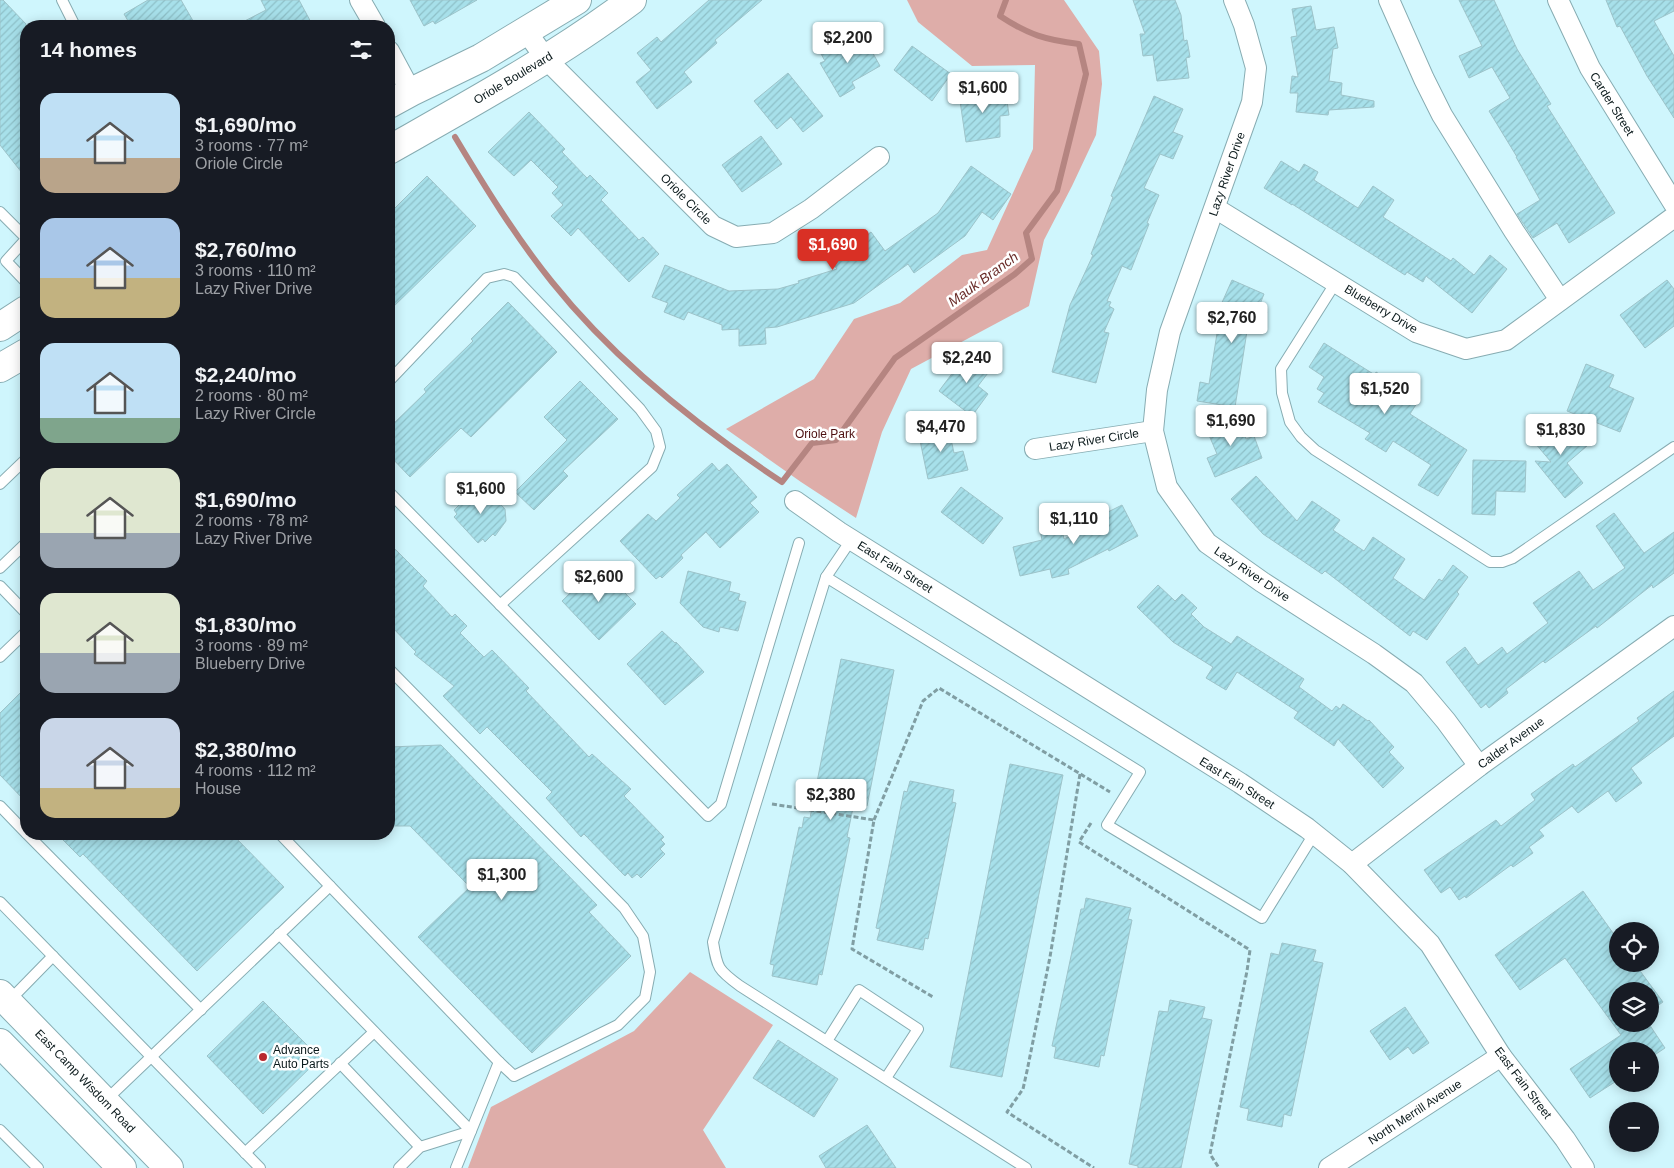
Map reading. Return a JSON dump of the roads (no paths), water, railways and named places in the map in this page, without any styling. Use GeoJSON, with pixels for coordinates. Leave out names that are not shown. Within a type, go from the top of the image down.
{"type":"FeatureCollection","features":[{"type":"Feature","properties":{"kind":"street"},"geometry":{"type":"LineString","coordinates":[[360,0],[372,20]]}},
{"type":"Feature","properties":{"kind":"street"},"geometry":{"type":"LineString","coordinates":[[400,98],[481,58],[577,0]]}},
{"type":"Feature","properties":{"kind":"street","name":"Oriole Boulevard"},"geometry":{"type":"LineString","coordinates":[[395,147],[546,60],[632,0]]}},
{"type":"Feature","properties":{"kind":"street","name":"Lazy River Drive"},"geometry":{"type":"LineString","coordinates":[[1234,0],[1244,25],[1256,68],[1252,102],[1170,332],[1157,390],[1153,431],[1167,487],[1207,543],[1262,582],[1374,654],[1414,683],[1446,721],[1479,766]]}},
{"type":"Feature","properties":{"kind":"street"},"geometry":{"type":"LineString","coordinates":[[1389,0],[1442,115],[1514,231],[1560,300]]}},
{"type":"Feature","properties":{"kind":"street","name":"Carder Street"},"geometry":{"type":"LineString","coordinates":[[1558,0],[1590,68],[1674,204]]}},
{"type":"Feature","properties":{"kind":"street","name":"Oriole Circle"},"geometry":{"type":"LineString","coordinates":[[526,31],[546,60],[713,226],[736,237],[773,233],[811,209],[879,157]]}},
{"type":"Feature","properties":{"kind":"street"},"geometry":{"type":"LineString","coordinates":[[395,77],[400,98],[431,126]]}},
{"type":"Feature","properties":{"kind":"street","name":"Blueberry Drive"},"geometry":{"type":"LineString","coordinates":[[1215,208],[1416,332],[1466,348],[1506,340],[1674,217]]}},
{"type":"Feature","properties":{"kind":"street"},"geometry":{"type":"LineString","coordinates":[[0,327],[20,314]]}},
{"type":"Feature","properties":{"kind":"street"},"geometry":{"type":"LineString","coordinates":[[0,368],[20,356]]}},
{"type":"Feature","properties":{"kind":"street","name":"Lazy River Circle"},"geometry":{"type":"LineString","coordinates":[[1034,449],[1153,431]]}},
{"type":"Feature","properties":{"kind":"street","name":"East Fain Street"},"geometry":{"type":"LineString","coordinates":[[795,501],[851,540],[1240,783],[1314,834],[1352,864],[1430,944],[1501,1056],[1584,1168]]}},
{"type":"Feature","properties":{"kind":"street","name":"Calder Avenue"},"geometry":{"type":"LineString","coordinates":[[1352,864],[1479,766],[1674,626]]}},
{"type":"Feature","properties":{"kind":"street","name":"East Camp Wisdom Road"},"geometry":{"type":"LineString","coordinates":[[3,1002],[169,1168]]}},
{"type":"Feature","properties":{"kind":"street"},"geometry":{"type":"LineString","coordinates":[[0,1043],[122,1168]]}},
{"type":"Feature","properties":{"kind":"street","name":"North Merrill Avenue"},"geometry":{"type":"LineString","coordinates":[[1329,1168],[1501,1056]]}},
{"type":"Feature","properties":{"kind":"lane"},"geometry":{"type":"LineString","coordinates":[[62,0],[72,20]]}},
{"type":"Feature","properties":{"kind":"lane"},"geometry":{"type":"LineString","coordinates":[[0,212],[20,233]]}},
{"type":"Feature","properties":{"kind":"lane"},"geometry":{"type":"LineString","coordinates":[[20,245],[3,263],[20,277]]}},
{"type":"Feature","properties":{"kind":"lane"},"geometry":{"type":"LineString","coordinates":[[395,375],[487,278],[504,274],[514,277],[640,409],[656,431],[660,447],[652,467],[500,605]]}},
{"type":"Feature","properties":{"kind":"lane"},"geometry":{"type":"LineString","coordinates":[[1336,282],[1281,369],[1282,393],[1290,422],[1301,437],[1315,450],[1490,562],[1502,562],[1513,558],[1674,447]]}},
{"type":"Feature","properties":{"kind":"lane"},"geometry":{"type":"LineString","coordinates":[[0,484],[20,465]]}},
{"type":"Feature","properties":{"kind":"lane"},"geometry":{"type":"LineString","coordinates":[[395,498],[708,816],[721,804],[799,543]]}},
{"type":"Feature","properties":{"kind":"lane"},"geometry":{"type":"LineString","coordinates":[[851,540],[826,577],[713,942],[716,960],[720,972],[740,986],[1026,1168]]}},
{"type":"Feature","properties":{"kind":"lane"},"geometry":{"type":"LineString","coordinates":[[0,568],[20,549]]}},
{"type":"Feature","properties":{"kind":"lane"},"geometry":{"type":"LineString","coordinates":[[826,577],[1140,772],[1107,825],[1262,918],[1314,834]]}},
{"type":"Feature","properties":{"kind":"lane"},"geometry":{"type":"LineString","coordinates":[[0,586],[20,607]]}},
{"type":"Feature","properties":{"kind":"lane"},"geometry":{"type":"LineString","coordinates":[[0,657],[20,638]]}},
{"type":"Feature","properties":{"kind":"lane"},"geometry":{"type":"LineString","coordinates":[[286,840],[514,1076],[618,1024],[645,998],[650,972],[643,936],[624,908],[395,675]]}},
{"type":"Feature","properties":{"kind":"lane"},"geometry":{"type":"LineString","coordinates":[[0,806],[20,826]]}},
{"type":"Feature","properties":{"kind":"lane"},"geometry":{"type":"LineString","coordinates":[[34,840],[200,1010]]}},
{"type":"Feature","properties":{"kind":"lane"},"geometry":{"type":"LineString","coordinates":[[105,1102],[330,886]]}},
{"type":"Feature","properties":{"kind":"lane"},"geometry":{"type":"LineString","coordinates":[[0,902],[260,1168]]}},
{"type":"Feature","properties":{"kind":"lane"},"geometry":{"type":"LineString","coordinates":[[279,934],[471,1131]]}},
{"type":"Feature","properties":{"kind":"lane"},"geometry":{"type":"LineString","coordinates":[[3,1002],[53,956]]}},
{"type":"Feature","properties":{"kind":"lane"},"geometry":{"type":"LineString","coordinates":[[827,1041],[859,990],[918,1029],[886,1078]]}},
{"type":"Feature","properties":{"kind":"lane"},"geometry":{"type":"LineString","coordinates":[[245,1154],[374,1032]]}},
{"type":"Feature","properties":{"kind":"lane"},"geometry":{"type":"LineString","coordinates":[[456,1168],[500,1062]]}},
{"type":"Feature","properties":{"kind":"lane"},"geometry":{"type":"LineString","coordinates":[[340,1063],[420,1147]]}},
{"type":"Feature","properties":{"kind":"lane"},"geometry":{"type":"LineString","coordinates":[[0,1130],[38,1168]]}},
{"type":"Feature","properties":{"kind":"lane"},"geometry":{"type":"LineString","coordinates":[[399,1168],[420,1147],[471,1131]]}},
{"type":"Feature","properties":{"kind":"waterway","name":"Mauk Branch"},"geometry":{"type":"LineString","coordinates":[[455,137],[525,247],[576,311],[659,391],[750,461],[782,482],[812,443],[836,440],[895,358],[1015,274],[1032,259],[1026,233],[1057,191],[1086,74],[1079,44],[1038,36],[1000,16],[1006,0]]}},
{"type":"Feature","properties":{"kind":"place","name":"Advance Auto Parts"},"geometry":{"type":"Point","coordinates":[263,1057]}},
{"type":"Feature","properties":{"kind":"park label","name":"Oriole Park"},"geometry":{"type":"Point","coordinates":[825,434]}}]}
